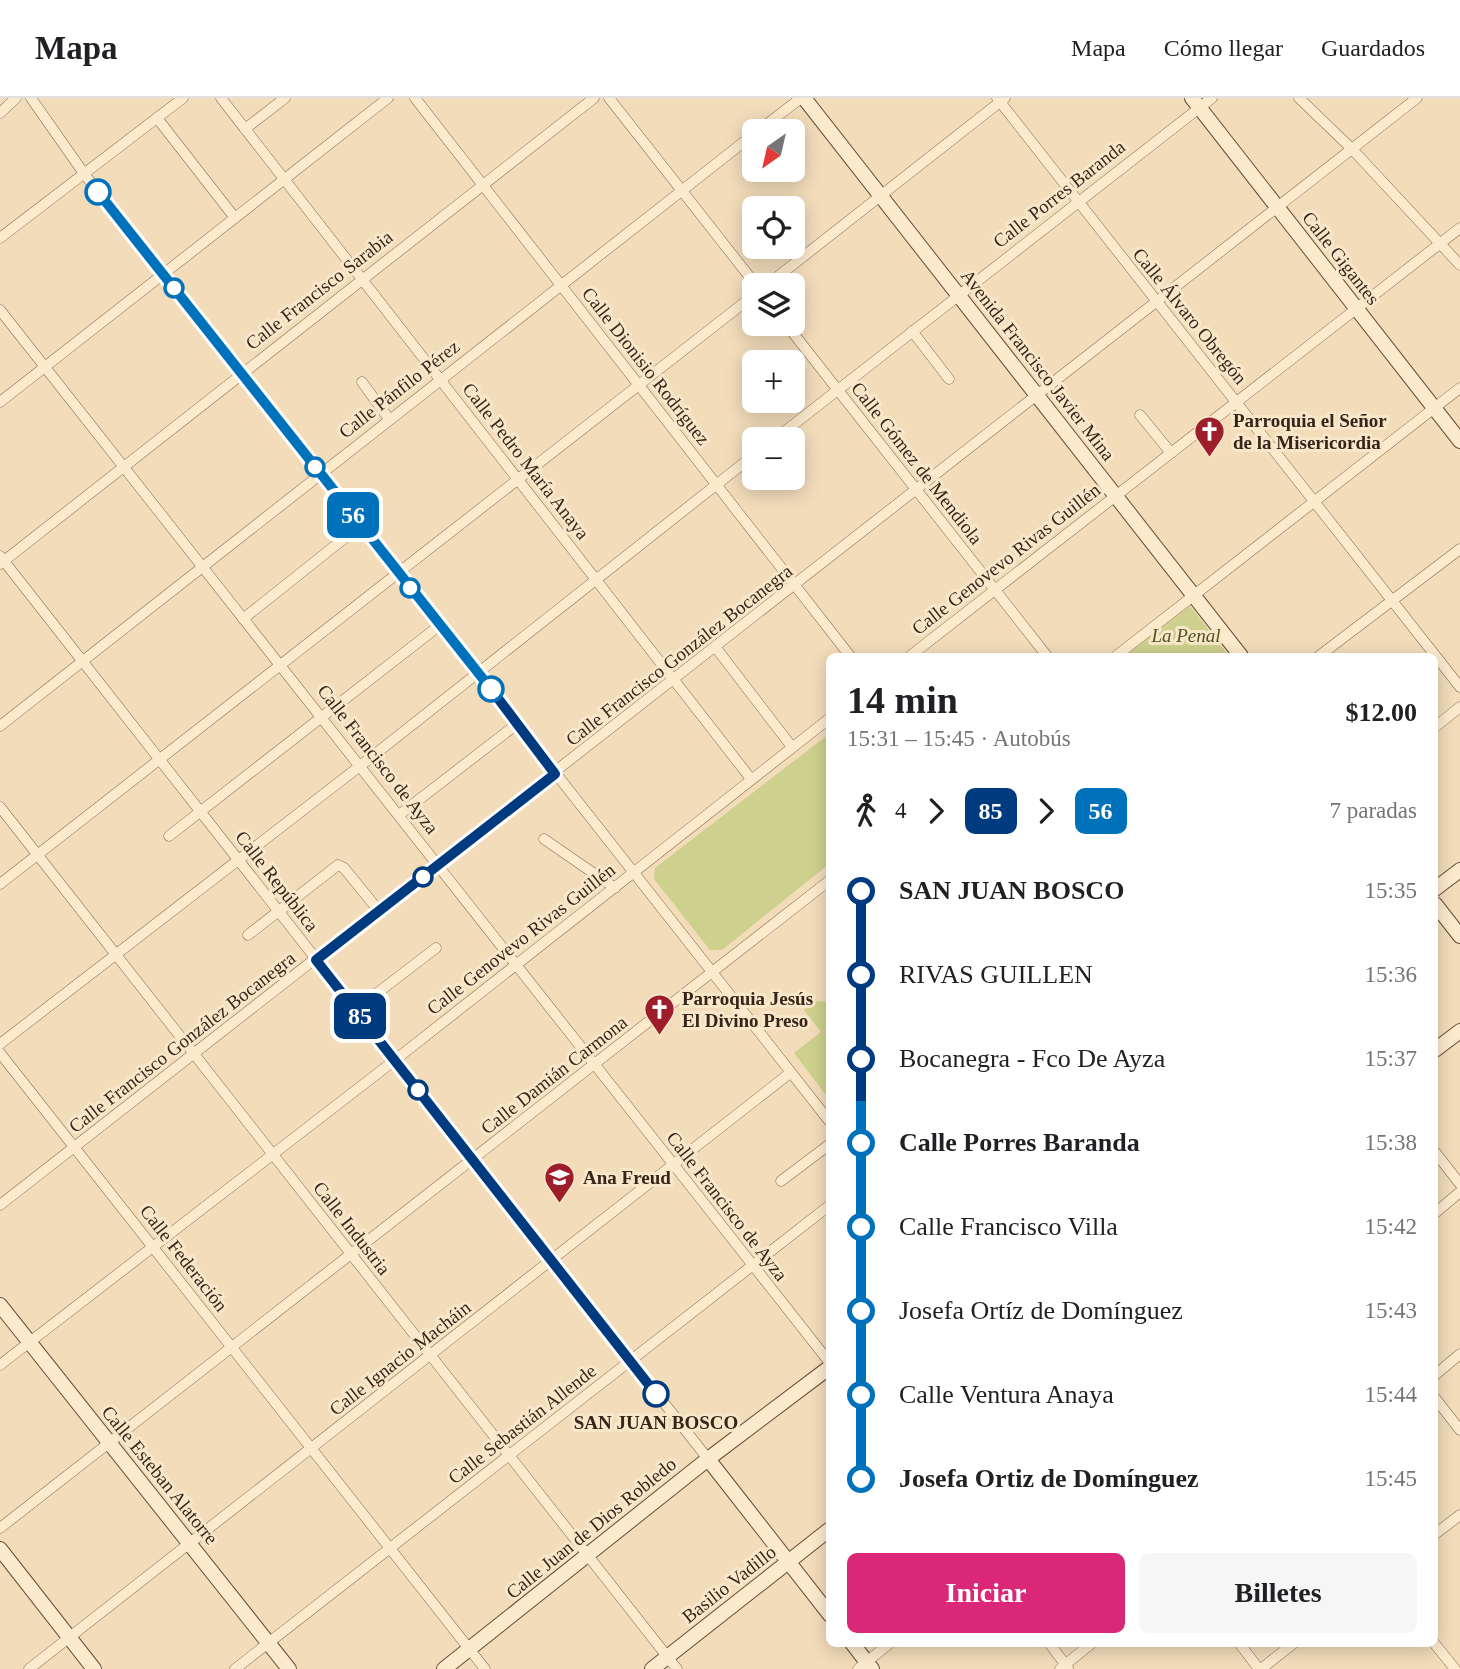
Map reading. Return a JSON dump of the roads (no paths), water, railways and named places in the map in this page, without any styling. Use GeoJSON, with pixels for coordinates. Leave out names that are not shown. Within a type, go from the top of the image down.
{"type":"FeatureCollection","features":[{"type":"Feature","properties":{"kind":"street"},"geometry":{"type":"LineString","coordinates":[[0,113],[16,98]]}},
{"type":"Feature","properties":{"kind":"street"},"geometry":{"type":"LineString","coordinates":[[31,98],[85,175],[826,1117]]}},
{"type":"Feature","properties":{"kind":"street"},"geometry":{"type":"LineString","coordinates":[[0,238],[183,98]]}},
{"type":"Feature","properties":{"kind":"street","name":"Calle Pedro María Anaya"},"geometry":{"type":"LineString","coordinates":[[221,98],[751,779]]}},
{"type":"Feature","properties":{"kind":"street"},"geometry":{"type":"LineString","coordinates":[[245,129],[285,98]]}},
{"type":"Feature","properties":{"kind":"street"},"geometry":{"type":"LineString","coordinates":[[0,402],[388,98]]}},
{"type":"Feature","properties":{"kind":"street","name":"Calle Dionisio Rodríguez"},"geometry":{"type":"LineString","coordinates":[[415,98],[848,653]]}},
{"type":"Feature","properties":{"kind":"street","name":"Calle Francisco Sarabia"},"geometry":{"type":"LineString","coordinates":[[1,560],[594,98]]}},
{"type":"Feature","properties":{"kind":"street"},"geometry":{"type":"LineString","coordinates":[[609,98],[747,273]]}},
{"type":"Feature","properties":{"kind":"street","name":"Calle Pánfilo Pérez"},"geometry":{"type":"LineString","coordinates":[[774,119],[802,98]]}},
{"type":"Feature","properties":{"kind":"street","name":"Avenida Francisco Javier Mina"},"geometry":{"type":"LineString","coordinates":[[802,98],[1239,653]]}},
{"type":"Feature","properties":{"kind":"street","name":"Calle Porres Baranda"},"geometry":{"type":"LineString","coordinates":[[790,427],[1077,202],[1196,103],[1212,98]]}},
{"type":"Feature","properties":{"kind":"street"},"geometry":{"type":"LineString","coordinates":[[1299,98],[1352,149],[1460,265]]}},
{"type":"Feature","properties":{"kind":"street","name":"Calle Francisco González Bocanegra"},"geometry":{"type":"LineString","coordinates":[[0,1205],[675,681],[1417,98]]}},
{"type":"Feature","properties":{"kind":"street"},"geometry":{"type":"LineString","coordinates":[[783,273],[1001,99]]}},
{"type":"Feature","properties":{"kind":"street","name":"Calle Álvaro Obregón"},"geometry":{"type":"LineString","coordinates":[[1001,99],[1077,202],[1433,653]]}},
{"type":"Feature","properties":{"kind":"street","name":"Calle Gigantes"},"geometry":{"type":"LineString","coordinates":[[1196,103],[1460,441]]}},
{"type":"Feature","properties":{"kind":"street"},"geometry":{"type":"LineString","coordinates":[[157,118],[235,218]]}},
{"type":"Feature","properties":{"kind":"street","name":"Calle Pánfilo Pérez"},"geometry":{"type":"LineString","coordinates":[[0,726],[742,144]]}},
{"type":"Feature","properties":{"kind":"street","name":"Calle Genovevo Rivas Guillén"},"geometry":{"type":"LineString","coordinates":[[913,653],[1460,228]]}},
{"type":"Feature","properties":{"kind":"street"},"geometry":{"type":"LineString","coordinates":[[0,884],[400,575],[742,304]]}},
{"type":"Feature","properties":{"kind":"street","name":"Calle Francisco de Ayza"},"geometry":{"type":"LineString","coordinates":[[0,310],[439,864],[826,1360]]}},
{"type":"Feature","properties":{"kind":"street"},"geometry":{"type":"LineString","coordinates":[[912,331],[949,379]]}},
{"type":"Feature","properties":{"kind":"street","name":"Calle Gómez de Mendiola"},"geometry":{"type":"LineString","coordinates":[[795,336],[1042,653]]}},
{"type":"Feature","properties":{"kind":"street"},"geometry":{"type":"LineString","coordinates":[[362,382],[389,419]]}},
{"type":"Feature","properties":{"kind":"street"},"geometry":{"type":"LineString","coordinates":[[1120,653],[1460,388]]}},
{"type":"Feature","properties":{"kind":"street"},"geometry":{"type":"LineString","coordinates":[[1140,415],[1171,453]]}},
{"type":"Feature","properties":{"kind":"street"},"geometry":{"type":"LineString","coordinates":[[0,1044],[239,861],[742,465]]}},
{"type":"Feature","properties":{"kind":"street"},"geometry":{"type":"LineString","coordinates":[[243,619],[360,525]]}},
{"type":"Feature","properties":{"kind":"street"},"geometry":{"type":"LineString","coordinates":[[1323,653],[1460,549]]}},
{"type":"Feature","properties":{"kind":"street","name":"Calle República"},"geometry":{"type":"LineString","coordinates":[[1,560],[708,1459]]}},
{"type":"Feature","properties":{"kind":"street"},"geometry":{"type":"LineString","coordinates":[[170,836],[440,625]]}},
{"type":"Feature","properties":{"kind":"street"},"geometry":{"type":"LineString","coordinates":[[716,648],[792,747]]}},
{"type":"Feature","properties":{"kind":"street","name":"Calle Álvaro Obregón"},"geometry":{"type":"LineString","coordinates":[[1438,659],[1460,687]]}},
{"type":"Feature","properties":{"kind":"street"},"geometry":{"type":"LineString","coordinates":[[1438,725],[1460,708]]}},
{"type":"Feature","properties":{"kind":"street","name":"Calle Genovevo Rivas Guillén"},"geometry":{"type":"LineString","coordinates":[[0,1365],[395,1060],[826,721]]}},
{"type":"Feature","properties":{"kind":"street"},"geometry":{"type":"LineString","coordinates":[[400,815],[517,724]]}},
{"type":"Feature","properties":{"kind":"street","name":"Calle Industria"},"geometry":{"type":"LineString","coordinates":[[0,807],[672,1663]]}},
{"type":"Feature","properties":{"kind":"street"},"geometry":{"type":"LineString","coordinates":[[544,839],[615,888]]}},
{"type":"Feature","properties":{"kind":"street"},"geometry":{"type":"LineString","coordinates":[[248,935],[338,865],[344,868],[379,911]]}},
{"type":"Feature","properties":{"kind":"street"},"geometry":{"type":"LineString","coordinates":[[1438,887],[1460,870]]}},
{"type":"Feature","properties":{"kind":"street","name":"Calle Damián Carmona"},"geometry":{"type":"LineString","coordinates":[[0,1528],[474,1161],[826,883]]}},
{"type":"Feature","properties":{"kind":"street"},"geometry":{"type":"LineString","coordinates":[[1438,908],[1460,936]]}},
{"type":"Feature","properties":{"kind":"street"},"geometry":{"type":"LineString","coordinates":[[355,1010],[436,948]]}},
{"type":"Feature","properties":{"kind":"street"},"geometry":{"type":"LineString","coordinates":[[1438,1048],[1460,1031]]}},
{"type":"Feature","properties":{"kind":"street","name":"Calle Federación"},"geometry":{"type":"LineString","coordinates":[[0,1053],[485,1669]]}},
{"type":"Feature","properties":{"kind":"street","name":"Calle Ignacio Macháin"},"geometry":{"type":"LineString","coordinates":[[29,1669],[790,1073]]}},
{"type":"Feature","properties":{"kind":"street"},"geometry":{"type":"LineString","coordinates":[[781,1181],[826,1147]]}},
{"type":"Feature","properties":{"kind":"street"},"geometry":{"type":"LineString","coordinates":[[1438,1156],[1460,1184]]}},
{"type":"Feature","properties":{"kind":"street"},"geometry":{"type":"LineString","coordinates":[[1438,1210],[1460,1192]]}},
{"type":"Feature","properties":{"kind":"street","name":"Calle Sebastián Allende"},"geometry":{"type":"LineString","coordinates":[[235,1669],[826,1208]]}},
{"type":"Feature","properties":{"kind":"street","name":"Calle Esteban Alatorre"},"geometry":{"type":"LineString","coordinates":[[0,1305],[289,1669]]}},
{"type":"Feature","properties":{"kind":"street"},"geometry":{"type":"LineString","coordinates":[[1438,1372],[1460,1354]]}},
{"type":"Feature","properties":{"kind":"street","name":"Calle Juan de Dios Robledo"},"geometry":{"type":"LineString","coordinates":[[444,1669],[826,1368]]}},
{"type":"Feature","properties":{"kind":"street"},"geometry":{"type":"LineString","coordinates":[[1438,1402],[1460,1430]]}},
{"type":"Feature","properties":{"kind":"street"},"geometry":{"type":"LineString","coordinates":[[708,1459],[826,1610]]}},
{"type":"Feature","properties":{"kind":"street"},"geometry":{"type":"LineString","coordinates":[[1438,1532],[1460,1515]]}},
{"type":"Feature","properties":{"kind":"street","name":"Basilio Vadillo"},"geometry":{"type":"LineString","coordinates":[[652,1669],[672,1663],[788,1562],[826,1533]]}},
{"type":"Feature","properties":{"kind":"street"},"geometry":{"type":"LineString","coordinates":[[0,1549],[94,1669]]}},
{"type":"Feature","properties":{"kind":"street"},"geometry":{"type":"LineString","coordinates":[[854,1647],[865,1667],[886,1647]]}},
{"type":"Feature","properties":{"kind":"street"},"geometry":{"type":"LineString","coordinates":[[1052,1647],[1065,1668],[1088,1647]]}},
{"type":"Feature","properties":{"kind":"street"},"geometry":{"type":"LineString","coordinates":[[1242,1647],[1260,1669],[1289,1647]]}},
{"type":"Feature","properties":{"kind":"street"},"geometry":{"type":"LineString","coordinates":[[1437,1647],[1455,1669]]}},
{"type":"Feature","properties":{"kind":"place","name":"Parroquia el Señor de la Misericordia"},"geometry":{"type":"Point","coordinates":[1210,458]}},
{"type":"Feature","properties":{"kind":"place","name":"Parroquia Jesús El Divino Preso"},"geometry":{"type":"Point","coordinates":[659,1036]}},
{"type":"Feature","properties":{"kind":"place","name":"Ana Freud"},"geometry":{"type":"Point","coordinates":[560,1204]}},
{"type":"Feature","properties":{"kind":"place","name":"SAN JUAN BOSCO"},"geometry":{"type":"Point","coordinates":[656,1394]}},
{"type":"Feature","properties":{"kind":"park label","name":"La Penal"},"geometry":{"type":"Point","coordinates":[1186,635]}}]}
